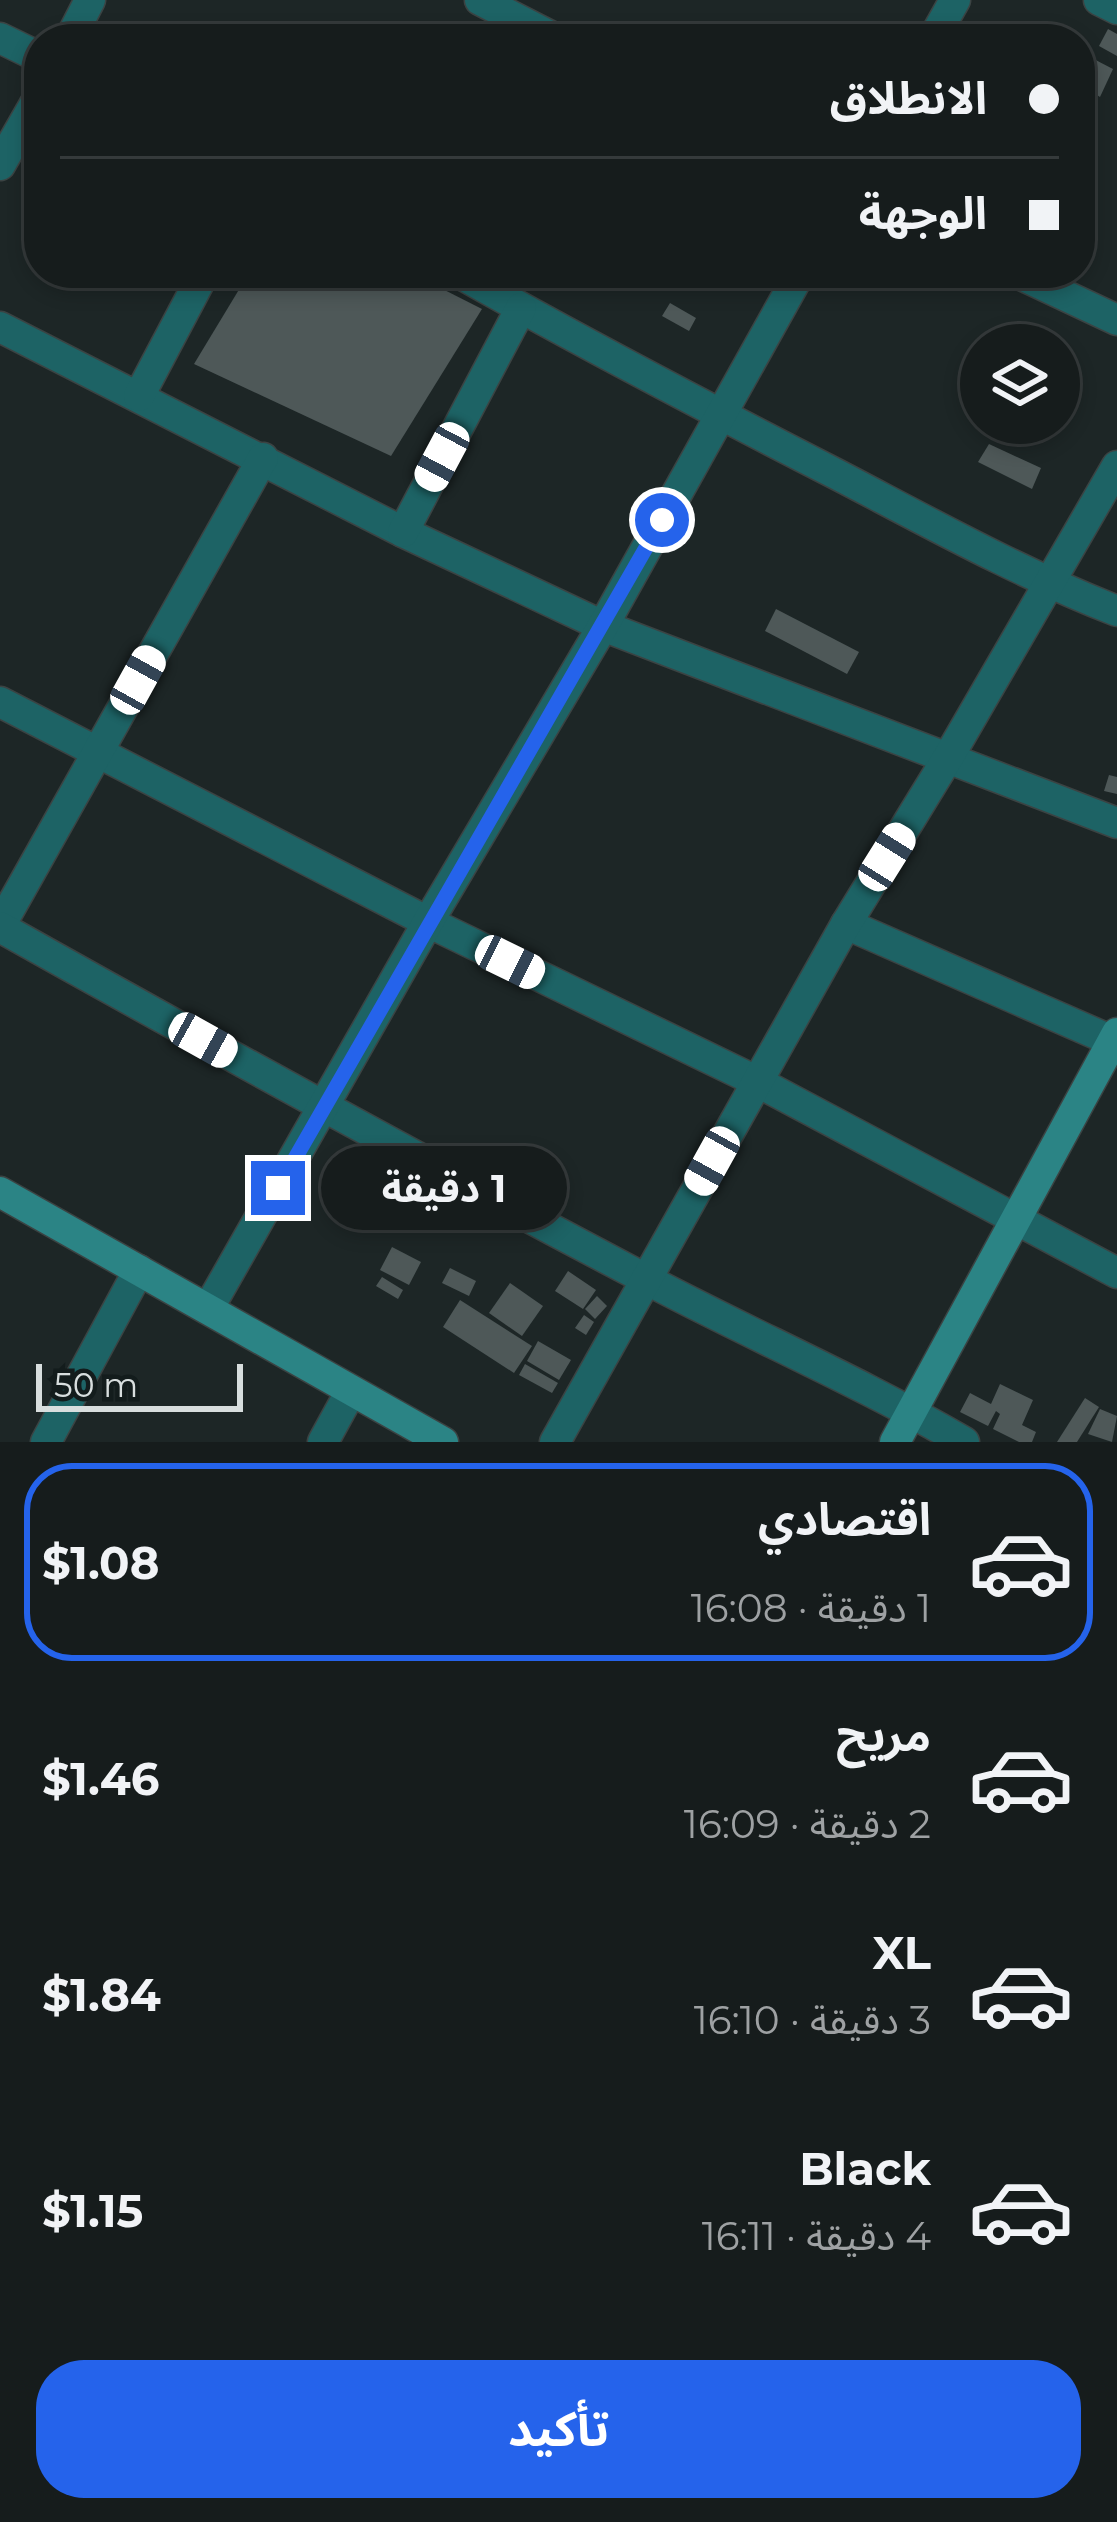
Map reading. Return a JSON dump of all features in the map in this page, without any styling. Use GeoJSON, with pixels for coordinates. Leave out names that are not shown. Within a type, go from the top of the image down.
{"type":"FeatureCollection","features":[{"type":"Feature","properties":{"kind":"street"},"geometry":{"type":"LineString","coordinates":[[480,0],[512,18]]}},
{"type":"Feature","properties":{"kind":"street"},"geometry":{"type":"LineString","coordinates":[[1099,0],[1117,9]]}},
{"type":"Feature","properties":{"kind":"street"},"geometry":{"type":"LineString","coordinates":[[0,165],[24,123]]}},
{"type":"Feature","properties":{"kind":"street"},"geometry":{"type":"LineString","coordinates":[[139,396],[195,288]]}},
{"type":"Feature","properties":{"kind":"street"},"geometry":{"type":"LineString","coordinates":[[485,288],[719,415],[1050,584],[1117,610]]}},
{"type":"Feature","properties":{"kind":"street"},"geometry":{"type":"LineString","coordinates":[[208,1309],[428,922],[604,626],[791,288]]}},
{"type":"Feature","properties":{"kind":"street"},"geometry":{"type":"LineString","coordinates":[[1049,288],[1117,320]]}},
{"type":"Feature","properties":{"kind":"street"},"geometry":{"type":"LineString","coordinates":[[403,532],[520,308]]}},
{"type":"Feature","properties":{"kind":"street"},"geometry":{"type":"LineString","coordinates":[[0,327],[403,532],[604,626],[1117,823]]}},
{"type":"Feature","properties":{"kind":"street"},"geometry":{"type":"LineString","coordinates":[[262,458],[0,927],[645,1280],[964,1442]]}},
{"type":"Feature","properties":{"kind":"street"},"geometry":{"type":"LineString","coordinates":[[555,1442],[845,924],[949,756],[1117,466]]}},
{"type":"Feature","properties":{"kind":"street"},"geometry":{"type":"LineString","coordinates":[[0,702],[428,922],[756,1081],[1117,1273]]}},
{"type":"Feature","properties":{"kind":"street"},"geometry":{"type":"LineString","coordinates":[[845,924],[1115,1039],[895,1442]]}},
{"type":"Feature","properties":{"kind":"street"},"geometry":{"type":"LineString","coordinates":[[0,1192],[443,1442]]}},
{"type":"Feature","properties":{"kind":"street"},"geometry":{"type":"LineString","coordinates":[[46,1442],[139,1270]]}},
{"type":"Feature","properties":{"kind":"street"},"geometry":{"type":"LineString","coordinates":[[322,1442],[351,1391]]}},
{"type":"Feature","properties":{"kind":"building"},"geometry":{"type":"Polygon","coordinates":[[[1108,29],[1117,34],[1117,56],[1099,46],[1108,29]]]}},
{"type":"Feature","properties":{"kind":"building"},"geometry":{"type":"Polygon","coordinates":[[[1095,60],[1113,69],[1100,97],[1095,94],[1095,60]]]}},
{"type":"Feature","properties":{"kind":"building"},"geometry":{"type":"Polygon","coordinates":[[[240,288],[441,288],[482,309],[391,456],[194,364],[240,288]]]}},
{"type":"Feature","properties":{"kind":"building"},"geometry":{"type":"Polygon","coordinates":[[[670,303],[696,318],[689,331],[662,316],[670,303]]]}},
{"type":"Feature","properties":{"kind":"building"},"geometry":{"type":"Polygon","coordinates":[[[989,444],[1041,468],[1032,489],[978,462],[989,444]]]}},
{"type":"Feature","properties":{"kind":"building"},"geometry":{"type":"Polygon","coordinates":[[[776,609],[859,652],[847,674],[765,631],[776,609]]]}},
{"type":"Feature","properties":{"kind":"building"},"geometry":{"type":"Polygon","coordinates":[[[1109,775],[1117,777],[1117,794],[1104,791],[1109,775]]]}},
{"type":"Feature","properties":{"kind":"building"},"geometry":{"type":"Polygon","coordinates":[[[392,1247],[421,1262],[409,1285],[380,1270],[392,1247]]]}},
{"type":"Feature","properties":{"kind":"building"},"geometry":{"type":"Polygon","coordinates":[[[450,1268],[476,1281],[469,1296],[442,1283],[450,1268]]]}},
{"type":"Feature","properties":{"kind":"building"},"geometry":{"type":"Polygon","coordinates":[[[568,1271],[596,1290],[583,1309],[555,1291],[568,1271]]]}},
{"type":"Feature","properties":{"kind":"building"},"geometry":{"type":"Polygon","coordinates":[[[382,1277],[403,1290],[398,1299],[376,1286],[382,1277]]]}},
{"type":"Feature","properties":{"kind":"building"},"geometry":{"type":"Polygon","coordinates":[[[510,1283],[543,1306],[522,1336],[489,1313],[510,1283]]]}},
{"type":"Feature","properties":{"kind":"building"},"geometry":{"type":"Polygon","coordinates":[[[597,1296],[607,1306],[595,1319],[585,1309],[597,1296]]]}},
{"type":"Feature","properties":{"kind":"building"},"geometry":{"type":"Polygon","coordinates":[[[460,1300],[532,1346],[514,1373],[443,1327],[460,1300]]]}},
{"type":"Feature","properties":{"kind":"building"},"geometry":{"type":"Polygon","coordinates":[[[584,1315],[594,1322],[586,1335],[575,1328],[584,1315]]]}},
{"type":"Feature","properties":{"kind":"building"},"geometry":{"type":"Polygon","coordinates":[[[538,1341],[571,1360],[559,1380],[527,1361],[538,1341]]]}},
{"type":"Feature","properties":{"kind":"building"},"geometry":{"type":"Polygon","coordinates":[[[525,1364],[558,1383],[552,1393],[519,1375],[525,1364]]]}},
{"type":"Feature","properties":{"kind":"building"},"geometry":{"type":"Polygon","coordinates":[[[1000,1384],[1033,1400],[1022,1425],[1036,1432],[1032,1442],[1019,1442],[993,1429],[1000,1414],[996,1411],[988,1426],[960,1412],[970,1393],[991,1404],[1000,1384]]]}},
{"type":"Feature","properties":{"kind":"building"},"geometry":{"type":"Polygon","coordinates":[[[1085,1398],[1099,1407],[1077,1442],[1057,1442],[1085,1398]]]}},
{"type":"Feature","properties":{"kind":"building"},"geometry":{"type":"Polygon","coordinates":[[[1100,1409],[1117,1416],[1112,1442],[1088,1434],[1100,1409]]]}},
{"type":"Feature","properties":{"kind":"route"},"geometry":{"type":"LineString","coordinates":[[278,1188],[662,520]]}}]}
